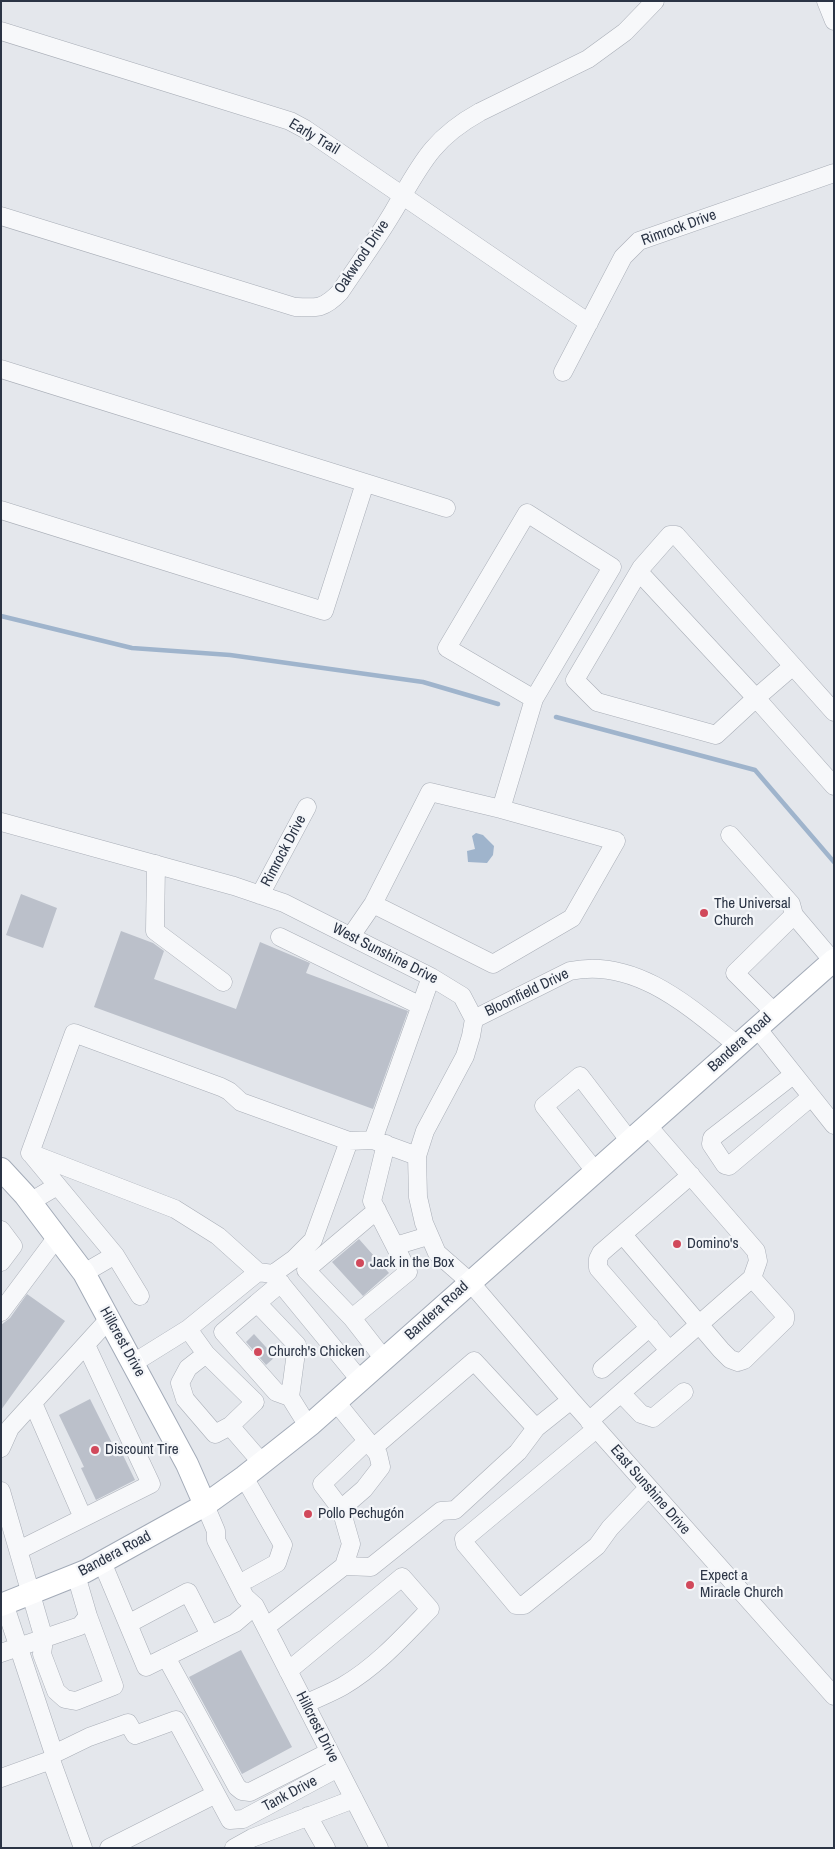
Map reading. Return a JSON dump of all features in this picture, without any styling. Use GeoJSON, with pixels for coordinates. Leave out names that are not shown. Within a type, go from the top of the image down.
{"type":"FeatureCollection","features":[{"type":"Feature","properties":{"kind":"main road","name":"Bandera Road"},"geometry":{"type":"LineString","coordinates":[[3,1604],[76,1575],[102,1562],[204,1505],[244,1477],[336,1402],[833,960]]}},
{"type":"Feature","properties":{"kind":"main road","name":"Hillcrest Drive"},"geometry":{"type":"LineString","coordinates":[[1,1169],[30,1202],[84,1273],[134,1362],[187,1464],[204,1505]]}},
{"type":"Feature","properties":{"kind":"street","name":"Oakwood Drive"},"geometry":{"type":"LineString","coordinates":[[1,216],[295,308],[319,308],[330,302],[340,292],[394,211],[401,194],[429,153],[452,130],[480,112],[588,59],[625,32],[655,1]]}},
{"type":"Feature","properties":{"kind":"street","name":"Early Trail"},"geometry":{"type":"LineString","coordinates":[[1,31],[290,121],[305,129],[589,323]]}},
{"type":"Feature","properties":{"kind":"street","name":"Rimrock Drive"},"geometry":{"type":"LineString","coordinates":[[563,372],[623,257],[639,241],[834,174]]}},
{"type":"Feature","properties":{"kind":"street"},"geometry":{"type":"LineString","coordinates":[[1,369],[446,508]]}},
{"type":"Feature","properties":{"kind":"street"},"geometry":{"type":"LineString","coordinates":[[1,510],[324,611],[365,483]]}},
{"type":"Feature","properties":{"kind":"street"},"geometry":{"type":"LineString","coordinates":[[501,809],[534,699],[612,567],[527,513],[447,648],[534,699]]}},
{"type":"Feature","properties":{"kind":"street"},"geometry":{"type":"LineString","coordinates":[[793,666],[716,735],[597,702],[575,680],[639,572],[670,535],[676,536],[793,666],[834,712]]}},
{"type":"Feature","properties":{"kind":"street"},"geometry":{"type":"LineString","coordinates":[[639,572],[756,698],[834,786]]}},
{"type":"Feature","properties":{"kind":"street"},"geometry":{"type":"LineString","coordinates":[[350,936],[373,904],[430,792],[501,809],[616,841],[572,918],[493,964],[373,904]]}},
{"type":"Feature","properties":{"kind":"street","name":"Rimrock Drive"},"geometry":{"type":"LineString","coordinates":[[260,894],[307,807]]}},
{"type":"Feature","properties":{"kind":"street","name":"West Sunshine Drive"},"geometry":{"type":"LineString","coordinates":[[1,822],[156,864],[260,894],[284,903],[431,977],[462,996],[474,1019]]}},
{"type":"Feature","properties":{"kind":"street"},"geometry":{"type":"LineString","coordinates":[[730,835],[791,904],[794,915],[833,960]]}},
{"type":"Feature","properties":{"kind":"street"},"geometry":{"type":"LineString","coordinates":[[156,864],[155,931],[223,982]]}},
{"type":"Feature","properties":{"kind":"street"},"geometry":{"type":"LineString","coordinates":[[774,1012],[735,973],[794,915]]}},
{"type":"Feature","properties":{"kind":"street"},"geometry":{"type":"LineString","coordinates":[[280,937],[421,1006]]}},
{"type":"Feature","properties":{"kind":"street","name":"Bloomfield Drive"},"geometry":{"type":"LineString","coordinates":[[474,1019],[570,971],[582,968],[603,969],[635,977],[664,990],[738,1045]]}},
{"type":"Feature","properties":{"kind":"street"},"geometry":{"type":"LineString","coordinates":[[352,1318],[408,1272],[372,1201],[380,1142],[431,977]]}},
{"type":"Feature","properties":{"kind":"street"},"geometry":{"type":"LineString","coordinates":[[470,1282],[437,1253],[428,1236],[418,1197],[417,1156],[425,1131],[465,1056],[474,1019]]}},
{"type":"Feature","properties":{"kind":"street"},"geometry":{"type":"LineString","coordinates":[[757,1028],[834,1125]]}},
{"type":"Feature","properties":{"kind":"street"},"geometry":{"type":"LineString","coordinates":[[30,1152],[74,1033],[221,1087],[229,1091],[241,1102],[349,1141],[380,1142],[417,1156]]}},
{"type":"Feature","properties":{"kind":"street"},"geometry":{"type":"LineString","coordinates":[[793,1075],[712,1138],[711,1144],[725,1166],[730,1166],[811,1097]]}},
{"type":"Feature","properties":{"kind":"street"},"geometry":{"type":"LineString","coordinates":[[596,1171],[544,1106],[580,1076],[629,1140]]}},
{"type":"Feature","properties":{"kind":"street"},"geometry":{"type":"LineString","coordinates":[[647,1125],[756,1251],[758,1261],[752,1278],[621,1392],[592,1425],[464,1539],[465,1544],[516,1605],[524,1605],[597,1546],[610,1528],[648,1488]]}},
{"type":"Feature","properties":{"kind":"street"},"geometry":{"type":"LineString","coordinates":[[134,1362],[271,1276],[294,1259],[313,1240],[349,1141]]}},
{"type":"Feature","properties":{"kind":"street"},"geometry":{"type":"LineString","coordinates":[[30,1152],[115,1255],[140,1296]]}},
{"type":"Feature","properties":{"kind":"street"},"geometry":{"type":"LineString","coordinates":[[30,1152],[175,1208],[218,1236],[271,1276],[360,1380]]}},
{"type":"Feature","properties":{"kind":"street"},"geometry":{"type":"LineString","coordinates":[[669,1350],[598,1268],[598,1259],[601,1253],[691,1175]]}},
{"type":"Feature","properties":{"kind":"street"},"geometry":{"type":"LineString","coordinates":[[30,1202],[57,1186]]}},
{"type":"Feature","properties":{"kind":"street"},"geometry":{"type":"LineString","coordinates":[[377,1210],[306,1270],[352,1318],[384,1359]]}},
{"type":"Feature","properties":{"kind":"street"},"geometry":{"type":"LineString","coordinates":[[1,1230],[13,1246],[1,1262]]}},
{"type":"Feature","properties":{"kind":"street"},"geometry":{"type":"LineString","coordinates":[[623,1234],[730,1359],[738,1362],[744,1360],[785,1320],[785,1316],[752,1278]]}},
{"type":"Feature","properties":{"kind":"street"},"geometry":{"type":"LineString","coordinates":[[395,1246],[428,1236]]}},
{"type":"Feature","properties":{"kind":"street"},"geometry":{"type":"LineString","coordinates":[[1,1312],[56,1237]]}},
{"type":"Feature","properties":{"kind":"street"},"geometry":{"type":"LineString","coordinates":[[84,1273],[115,1255]]}},
{"type":"Feature","properties":{"kind":"street"},"geometry":{"type":"LineString","coordinates":[[271,1276],[258,1302],[224,1332],[276,1392],[290,1397],[308,1426]]}},
{"type":"Feature","properties":{"kind":"street","name":"East Sunshine Drive"},"geometry":{"type":"LineString","coordinates":[[470,1282],[570,1400],[834,1696]]}},
{"type":"Feature","properties":{"kind":"street"},"geometry":{"type":"LineString","coordinates":[[258,1302],[297,1346]]}},
{"type":"Feature","properties":{"kind":"street"},"geometry":{"type":"LineString","coordinates":[[1,1448],[10,1428],[109,1319]]}},
{"type":"Feature","properties":{"kind":"street"},"geometry":{"type":"LineString","coordinates":[[602,1369],[650,1328]]}},
{"type":"Feature","properties":{"kind":"street"},"geometry":{"type":"LineString","coordinates":[[188,1329],[206,1354],[255,1402]]}},
{"type":"Feature","properties":{"kind":"street"},"geometry":{"type":"LineString","coordinates":[[290,1397],[297,1346],[319,1331]]}},
{"type":"Feature","properties":{"kind":"street"},"geometry":{"type":"LineString","coordinates":[[19,1550],[151,1484],[86,1345]]}},
{"type":"Feature","properties":{"kind":"street"},"geometry":{"type":"LineString","coordinates":[[206,1354],[188,1368],[180,1383],[185,1399],[216,1434],[230,1426],[271,1386]]}},
{"type":"Feature","properties":{"kind":"street"},"geometry":{"type":"LineString","coordinates":[[266,1627],[344,1566],[351,1544],[341,1509],[322,1484],[474,1361],[536,1428]]}},
{"type":"Feature","properties":{"kind":"street"},"geometry":{"type":"LineString","coordinates":[[621,1392],[641,1414],[654,1418],[684,1392]]}},
{"type":"Feature","properties":{"kind":"street"},"geometry":{"type":"LineString","coordinates":[[344,1566],[371,1567],[441,1511],[455,1510],[518,1452],[536,1428],[570,1400]]}},
{"type":"Feature","properties":{"kind":"street"},"geometry":{"type":"LineString","coordinates":[[336,1402],[378,1454],[381,1468],[364,1489],[341,1509]]}},
{"type":"Feature","properties":{"kind":"street"},"geometry":{"type":"LineString","coordinates":[[33,1403],[84,1518]]}},
{"type":"Feature","properties":{"kind":"street"},"geometry":{"type":"LineString","coordinates":[[230,1426],[262,1463]]}},
{"type":"Feature","properties":{"kind":"street"},"geometry":{"type":"LineString","coordinates":[[244,1477],[283,1545],[277,1563],[248,1579]]}},
{"type":"Feature","properties":{"kind":"street"},"geometry":{"type":"LineString","coordinates":[[1,1491],[32,1592],[44,1639],[42,1654],[56,1691],[65,1699],[76,1701],[114,1686],[88,1616],[76,1575]]}},
{"type":"Feature","properties":{"kind":"street","name":"Hillcrest Drive"},"geometry":{"type":"LineString","coordinates":[[204,1505],[216,1531],[216,1540],[246,1597],[255,1606],[379,1848]]}},
{"type":"Feature","properties":{"kind":"street","name":"Hillcrest Drive"},"geometry":{"type":"LineString","coordinates":[[216,1531],[224,1533],[248,1579],[254,1592],[255,1606]]}},
{"type":"Feature","properties":{"kind":"street"},"geometry":{"type":"LineString","coordinates":[[102,1562],[146,1667],[235,1623],[255,1606]]}},
{"type":"Feature","properties":{"kind":"street"},"geometry":{"type":"LineString","coordinates":[[288,1672],[402,1577],[430,1609],[392,1650],[342,1687],[305,1704]]}},
{"type":"Feature","properties":{"kind":"street"},"geometry":{"type":"LineString","coordinates":[[128,1624],[188,1592],[210,1635]]}},
{"type":"Feature","properties":{"kind":"street"},"geometry":{"type":"LineString","coordinates":[[3,1604],[83,1848]]}},
{"type":"Feature","properties":{"kind":"street"},"geometry":{"type":"LineString","coordinates":[[1,1653],[80,1626],[88,1616]]}},
{"type":"Feature","properties":{"kind":"street"},"geometry":{"type":"LineString","coordinates":[[166,1657],[237,1787],[242,1791],[250,1792],[329,1752]]}},
{"type":"Feature","properties":{"kind":"street"},"geometry":{"type":"LineString","coordinates":[[1,1778],[52,1757],[89,1736],[128,1723],[135,1735],[176,1720],[216,1794],[109,1848]]}},
{"type":"Feature","properties":{"kind":"street","name":"Tank Drive"},"geometry":{"type":"LineString","coordinates":[[216,1794],[230,1820],[243,1819],[338,1768]]}},
{"type":"Feature","properties":{"kind":"street"},"geometry":{"type":"LineString","coordinates":[[234,1848],[252,1838],[354,1799]]}},
{"type":"Feature","properties":{"kind":"street"},"geometry":{"type":"LineString","coordinates":[[308,1816],[326,1848]]}},
{"type":"Feature","properties":{"kind":"water"},"geometry":{"type":"Polygon","coordinates":[[[476,833],[483,835],[494,846],[493,855],[487,863],[468,862],[467,851],[475,849],[472,836],[476,833]]]}},
{"type":"Feature","properties":{"kind":"building"},"geometry":{"type":"Polygon","coordinates":[[[21,894],[57,908],[43,948],[6,935],[21,894]]]}},
{"type":"Feature","properties":{"kind":"building"},"geometry":{"type":"Polygon","coordinates":[[[121,931],[153,943],[164,951],[154,979],[236,1009],[260,942],[310,963],[306,973],[408,1011],[373,1109],[94,1007],[121,931]]]}},
{"type":"Feature","properties":{"kind":"building"},"geometry":{"type":"Polygon","coordinates":[[[359,1239],[389,1273],[363,1296],[332,1262],[359,1239]]]}},
{"type":"Feature","properties":{"kind":"building"},"geometry":{"type":"Polygon","coordinates":[[[27,1294],[65,1321],[1,1410],[1,1325],[10,1318],[27,1294]]]}},
{"type":"Feature","properties":{"kind":"building","name":"Church's Chicken"},"geometry":{"type":"Polygon","coordinates":[[[254,1334],[275,1357],[266,1365],[246,1342],[254,1334]]]}},
{"type":"Feature","properties":{"kind":"building","name":"Discount Tire"},"geometry":{"type":"Polygon","coordinates":[[[90,1399],[116,1451],[120,1449],[135,1480],[96,1500],[81,1468],[84,1467],[59,1415],[90,1399]]]}},
{"type":"Feature","properties":{"kind":"building"},"geometry":{"type":"Polygon","coordinates":[[[241,1650],[292,1747],[242,1774],[189,1677],[241,1650]]]}},
{"type":"Feature","properties":{"kind":"waterway"},"geometry":{"type":"LineString","coordinates":[[1,616],[132,648],[230,655],[423,682],[498,704]]}},
{"type":"Feature","properties":{"kind":"waterway"},"geometry":{"type":"LineString","coordinates":[[556,717],[755,770],[834,862]]}},
{"type":"Feature","properties":{"kind":"place","name":"The Universal Church"},"geometry":{"type":"Point","coordinates":[704,913]}},
{"type":"Feature","properties":{"kind":"place","name":"Domino's"},"geometry":{"type":"Point","coordinates":[677,1244]}},
{"type":"Feature","properties":{"kind":"place","name":"Jack in the Box"},"geometry":{"type":"Point","coordinates":[360,1263]}},
{"type":"Feature","properties":{"kind":"place","name":"Church's Chicken"},"geometry":{"type":"Point","coordinates":[258,1352]}},
{"type":"Feature","properties":{"kind":"place","name":"Discount Tire"},"geometry":{"type":"Point","coordinates":[95,1450]}},
{"type":"Feature","properties":{"kind":"place","name":"Pollo Pechugón"},"geometry":{"type":"Point","coordinates":[308,1514]}},
{"type":"Feature","properties":{"kind":"place","name":"Expect a Miracle Church"},"geometry":{"type":"Point","coordinates":[690,1585]}}]}
